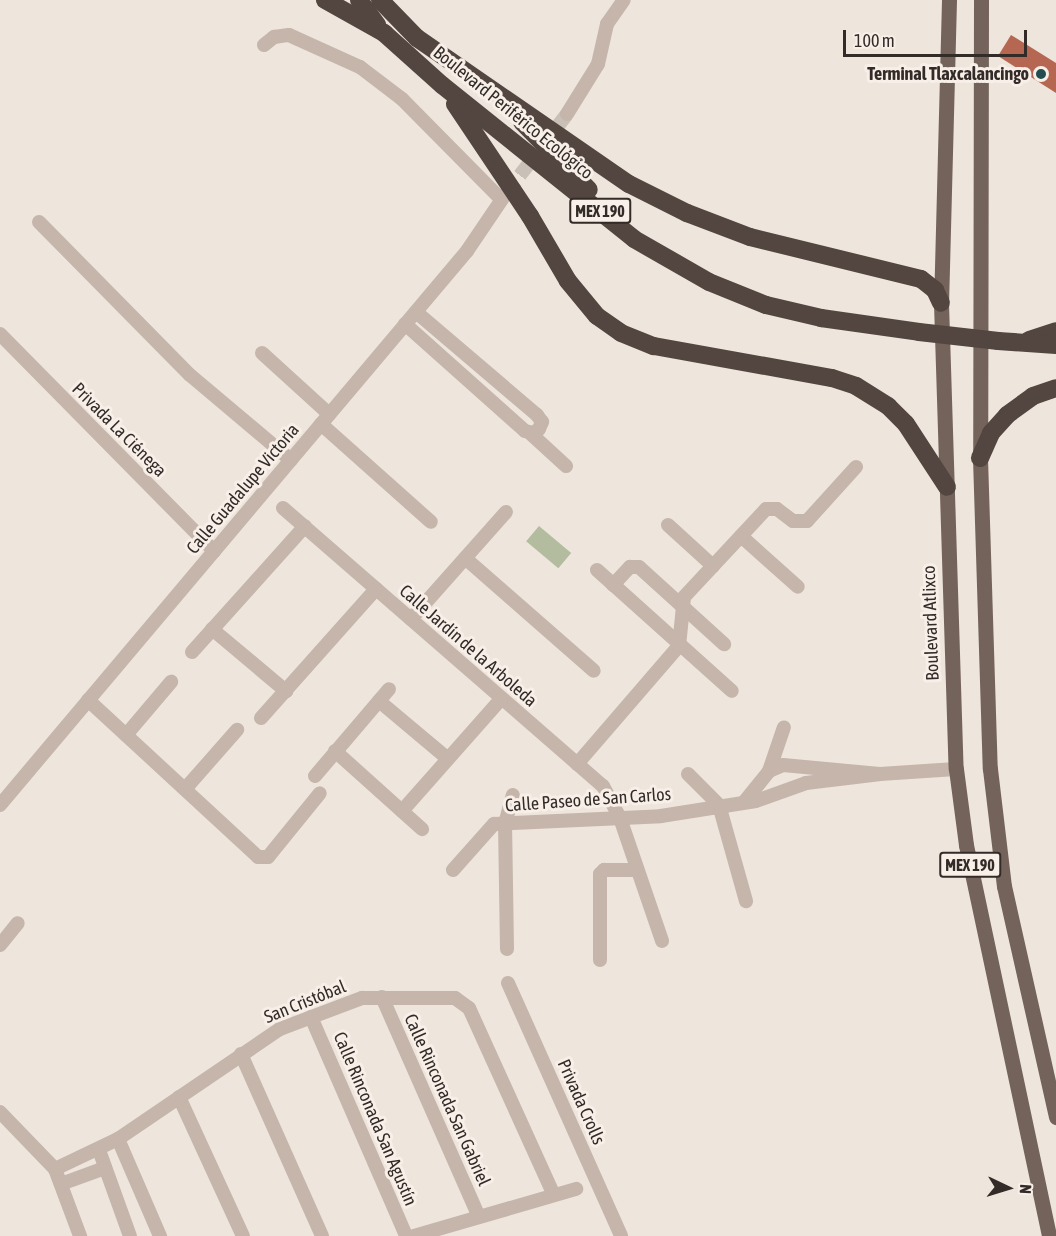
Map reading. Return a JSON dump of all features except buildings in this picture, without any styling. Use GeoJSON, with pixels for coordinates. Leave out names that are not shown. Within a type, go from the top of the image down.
{"type":"FeatureCollection","features":[{"type":"Feature","properties":{"kind":"highway","name":"Boulevard Periférico Ecológico"},"geometry":{"type":"LineString","coordinates":[[325,0],[384,33],[442,85],[634,238],[709,282],[766,305],[919,332],[1056,345]]}},
{"type":"Feature","properties":{"kind":"highway"},"geometry":{"type":"LineString","coordinates":[[358,0],[384,33]]}},
{"type":"Feature","properties":{"kind":"highway"},"geometry":{"type":"LineString","coordinates":[[380,0],[404,28],[491,90],[601,168],[667,204],[750,237],[921,279],[935,290],[941,303]]}},
{"type":"Feature","properties":{"kind":"highway"},"geometry":{"type":"LineString","coordinates":[[442,85],[530,216],[567,281],[597,316],[621,333],[654,346],[831,378],[856,386],[878,398],[906,424],[947,487]]}},
{"type":"Feature","properties":{"kind":"highway"},"geometry":{"type":"LineString","coordinates":[[491,90],[634,238]]}},
{"type":"Feature","properties":{"kind":"highway"},"geometry":{"type":"LineString","coordinates":[[1018,343],[1056,331]]}},
{"type":"Feature","properties":{"kind":"highway"},"geometry":{"type":"LineString","coordinates":[[981,458],[991,433],[1007,414],[1033,396],[1056,388]]}},
{"type":"Feature","properties":{"kind":"main road","name":"Boulevard Atlixco"},"geometry":{"type":"LineString","coordinates":[[949,0],[941,303],[956,769],[968,857],[1049,1236]]}},
{"type":"Feature","properties":{"kind":"main road","name":"MEX 190"},"geometry":{"type":"LineString","coordinates":[[981,0],[981,458],[993,808],[1004,886],[1056,1117]]}},
{"type":"Feature","properties":{"kind":"street"},"geometry":{"type":"LineString","coordinates":[[567,114],[598,64],[607,24],[624,0]]}},
{"type":"Feature","properties":{"kind":"street","name":"Calle Guadalupe Victoria"},"geometry":{"type":"LineString","coordinates":[[0,805],[467,251],[503,195],[402,99],[360,67],[289,35],[274,37],[264,45]]}},
{"type":"Feature","properties":{"kind":"street"},"geometry":{"type":"LineString","coordinates":[[39,222],[190,375],[291,460]]}},
{"type":"Feature","properties":{"kind":"street"},"geometry":{"type":"LineString","coordinates":[[416,312],[537,415],[542,422],[539,429],[530,433]]}},
{"type":"Feature","properties":{"kind":"street"},"geometry":{"type":"LineString","coordinates":[[405,324],[566,466]]}},
{"type":"Feature","properties":{"kind":"street","name":"Privada La Ciénega"},"geometry":{"type":"LineString","coordinates":[[0,334],[214,551]]}},
{"type":"Feature","properties":{"kind":"street"},"geometry":{"type":"LineString","coordinates":[[262,353],[325,419],[431,522]]}},
{"type":"Feature","properties":{"kind":"street"},"geometry":{"type":"LineString","coordinates":[[577,764],[679,646],[684,597],[741,536],[771,506],[793,521],[807,521],[856,467]]}},
{"type":"Feature","properties":{"kind":"street","name":"Calle Jardín de la Arboleda"},"geometry":{"type":"LineString","coordinates":[[283,508],[603,786],[620,818],[662,941]]}},
{"type":"Feature","properties":{"kind":"street"},"geometry":{"type":"LineString","coordinates":[[411,619],[506,512]]}},
{"type":"Feature","properties":{"kind":"street"},"geometry":{"type":"LineString","coordinates":[[668,525],[713,566]]}},
{"type":"Feature","properties":{"kind":"street"},"geometry":{"type":"LineString","coordinates":[[192,652],[304,526]]}},
{"type":"Feature","properties":{"kind":"street"},"geometry":{"type":"LineString","coordinates":[[741,536],[798,587]]}},
{"type":"Feature","properties":{"kind":"street"},"geometry":{"type":"LineString","coordinates":[[465,558],[594,671]]}},
{"type":"Feature","properties":{"kind":"street"},"geometry":{"type":"LineString","coordinates":[[613,585],[635,565],[724,645]]}},
{"type":"Feature","properties":{"kind":"street"},"geometry":{"type":"LineString","coordinates":[[597,570],[732,692]]}},
{"type":"Feature","properties":{"kind":"street"},"geometry":{"type":"LineString","coordinates":[[261,718],[376,589]]}},
{"type":"Feature","properties":{"kind":"street"},"geometry":{"type":"LineString","coordinates":[[212,629],[286,690]]}},
{"type":"Feature","properties":{"kind":"street"},"geometry":{"type":"LineString","coordinates":[[126,735],[171,682]]}},
{"type":"Feature","properties":{"kind":"street"},"geometry":{"type":"LineString","coordinates":[[315,776],[389,689]]}},
{"type":"Feature","properties":{"kind":"street"},"geometry":{"type":"LineString","coordinates":[[402,811],[501,699]]}},
{"type":"Feature","properties":{"kind":"street"},"geometry":{"type":"LineString","coordinates":[[88,700],[264,859],[320,794]]}},
{"type":"Feature","properties":{"kind":"street"},"geometry":{"type":"LineString","coordinates":[[379,700],[448,759]]}},
{"type":"Feature","properties":{"kind":"street"},"geometry":{"type":"LineString","coordinates":[[745,801],[769,771],[784,727]]}},
{"type":"Feature","properties":{"kind":"street"},"geometry":{"type":"LineString","coordinates":[[185,789],[237,730]]}},
{"type":"Feature","properties":{"kind":"street"},"geometry":{"type":"LineString","coordinates":[[335,752],[422,829]]}},
{"type":"Feature","properties":{"kind":"street","name":"Calle Paseo de San Carlos"},"geometry":{"type":"LineString","coordinates":[[769,771],[791,765],[880,774]]}},
{"type":"Feature","properties":{"kind":"street","name":"Calle Paseo de San Carlos"},"geometry":{"type":"LineString","coordinates":[[453,870],[494,824],[661,816],[745,801],[806,783],[880,774],[956,769]]}},
{"type":"Feature","properties":{"kind":"street"},"geometry":{"type":"LineString","coordinates":[[688,774],[719,805],[746,901]]}},
{"type":"Feature","properties":{"kind":"street"},"geometry":{"type":"LineString","coordinates":[[507,949],[505,824],[513,795]]}},
{"type":"Feature","properties":{"kind":"street"},"geometry":{"type":"LineString","coordinates":[[600,960],[600,874],[604,870],[637,870]]}},
{"type":"Feature","properties":{"kind":"street"},"geometry":{"type":"LineString","coordinates":[[0,945],[18,923]]}},
{"type":"Feature","properties":{"kind":"street","name":"Privada Crolls"},"geometry":{"type":"LineString","coordinates":[[508,982],[621,1236]]}},
{"type":"Feature","properties":{"kind":"street","name":"Calle Rinconada San Gabriel"},"geometry":{"type":"LineString","coordinates":[[382,997],[479,1217]]}},
{"type":"Feature","properties":{"kind":"street","name":"San Cristóbal"},"geometry":{"type":"LineString","coordinates":[[55,1168],[99,1150],[118,1139],[280,1029],[362,998],[464,1001],[554,1195]]}},
{"type":"Feature","properties":{"kind":"street","name":"Calle Rinconada San Agustín"},"geometry":{"type":"LineString","coordinates":[[310,1017],[406,1236]]}},
{"type":"Feature","properties":{"kind":"street"},"geometry":{"type":"LineString","coordinates":[[240,1054],[322,1236]]}},
{"type":"Feature","properties":{"kind":"street"},"geometry":{"type":"LineString","coordinates":[[179,1097],[243,1236]]}},
{"type":"Feature","properties":{"kind":"street"},"geometry":{"type":"LineString","coordinates":[[2,1117],[55,1168],[80,1236]]}},
{"type":"Feature","properties":{"kind":"street"},"geometry":{"type":"LineString","coordinates":[[118,1139],[160,1236]]}},
{"type":"Feature","properties":{"kind":"street"},"geometry":{"type":"LineString","coordinates":[[99,1150],[130,1236]]}},
{"type":"Feature","properties":{"kind":"street"},"geometry":{"type":"LineString","coordinates":[[61,1184],[105,1168]]}},
{"type":"Feature","properties":{"kind":"street"},"geometry":{"type":"LineString","coordinates":[[414,1236],[576,1189]]}},
{"type":"Feature","properties":{"kind":"green space"},"geometry":{"type":"Polygon","coordinates":[[[539,526],[571,553],[558,568],[526,541],[539,526]]]}},
{"type":"Feature","properties":{"kind":"tunnel"},"geometry":{"type":"LineString","coordinates":[[507,192],[567,114]]}},
{"type":"Feature","properties":{"kind":"place","name":"Terminal Tlaxcalancingo"},"geometry":{"type":"Point","coordinates":[1041,74]}}]}
